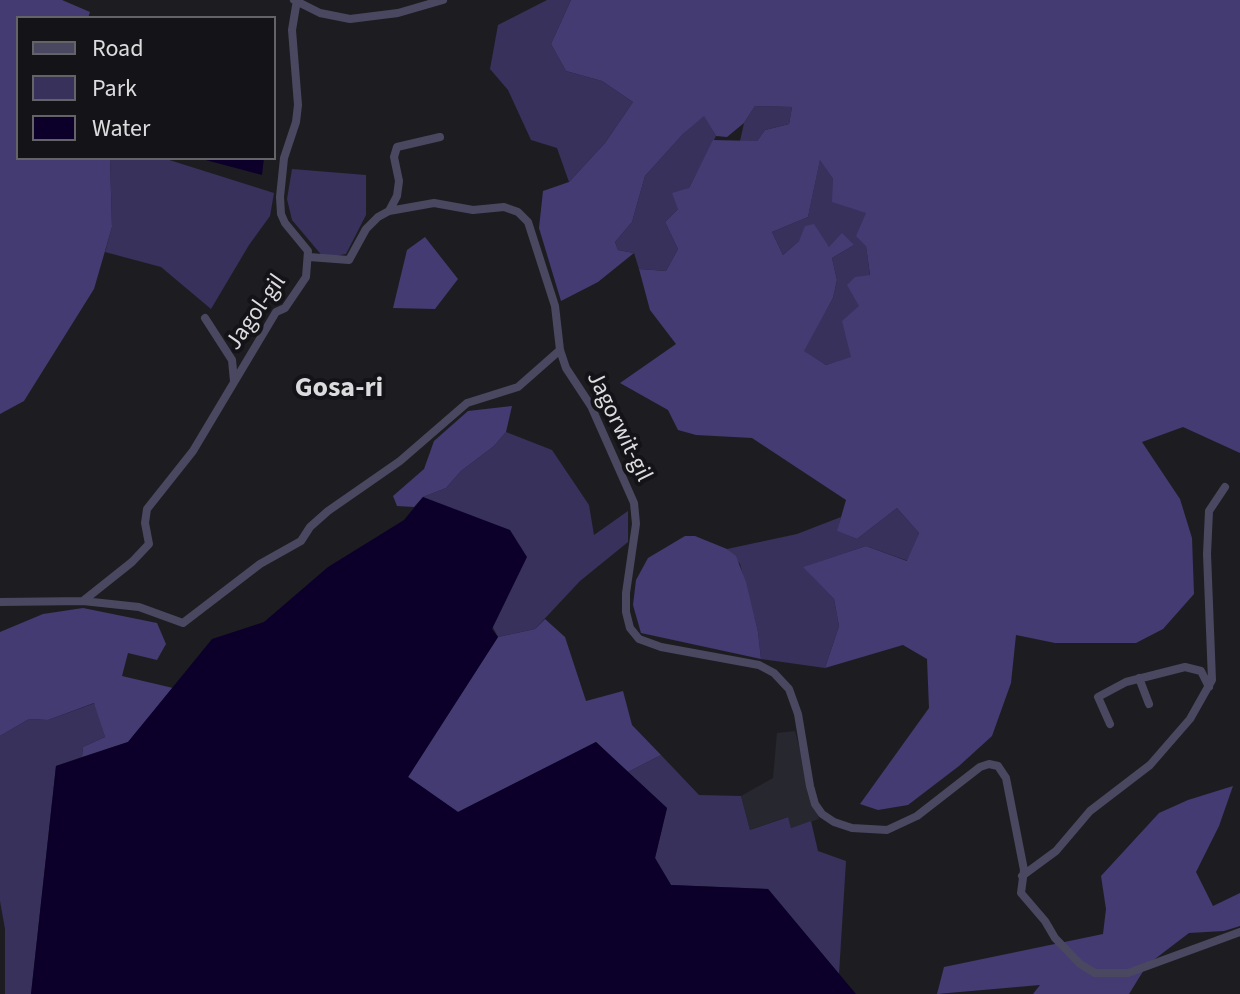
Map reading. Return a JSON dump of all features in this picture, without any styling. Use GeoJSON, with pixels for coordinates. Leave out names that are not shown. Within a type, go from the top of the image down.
{"type":"FeatureCollection","features":[{"type":"Feature","properties":{"kind":"street"},"geometry":{"type":"LineString","coordinates":[[296,0],[320,13],[350,19],[398,13],[443,0]]}},
{"type":"Feature","properties":{"kind":"street","name":"Jagol-gil"},"geometry":{"type":"LineString","coordinates":[[83,601],[132,562],[149,544],[145,523],[147,509],[193,451],[276,312],[285,308],[306,277],[309,257],[299,237],[285,223],[280,197],[284,158],[296,122],[298,105],[292,30],[296,0]]}},
{"type":"Feature","properties":{"kind":"street"},"geometry":{"type":"LineString","coordinates":[[309,257],[349,260],[366,229],[389,211],[397,196],[399,181],[394,157],[397,147],[440,137]]}},
{"type":"Feature","properties":{"kind":"street","name":"Jagorwit-gil"},"geometry":{"type":"LineString","coordinates":[[389,211],[434,203],[473,210],[504,207],[518,212],[528,222],[555,306],[560,350],[566,368],[591,406],[634,503],[636,524],[626,612],[630,628],[639,639],[661,647],[759,665],[774,673],[789,689],[798,714],[810,786],[815,804],[822,814],[852,828],[887,830],[917,816],[980,767],[989,764],[998,766],[1006,778],[1024,870],[1021,893],[1055,938],[1080,964],[1095,973],[1128,973],[1240,932]]}},
{"type":"Feature","properties":{"kind":"street"},"geometry":{"type":"LineString","coordinates":[[205,318],[232,360],[235,382]]}},
{"type":"Feature","properties":{"kind":"street"},"geometry":{"type":"LineString","coordinates":[[0,602],[83,601],[139,607],[183,623],[260,564],[301,541],[310,527],[328,511],[400,461],[467,403],[518,387],[560,350]]}},
{"type":"Feature","properties":{"kind":"street"},"geometry":{"type":"LineString","coordinates":[[1022,877],[1056,851],[1090,811],[1150,765],[1190,719],[1209,687],[1213,668],[1207,554],[1209,511],[1225,487]]}},
{"type":"Feature","properties":{"kind":"street"},"geometry":{"type":"LineString","coordinates":[[1110,724],[1098,697],[1139,678],[1185,667],[1201,671],[1209,687]]}},
{"type":"Feature","properties":{"kind":"street"},"geometry":{"type":"LineString","coordinates":[[1139,678],[1149,704]]}},
{"type":"Feature","properties":{"kind":"shaded area"},"geometry":{"type":"Polygon","coordinates":[[[0,0],[62,0],[90,12],[89,16],[16,16],[16,160],[110,160],[112,227],[94,289],[24,401],[0,414],[0,0]]]}},
{"type":"Feature","properties":{"kind":"shaded area"},"geometry":{"type":"Polygon","coordinates":[[[571,0],[1240,0],[1240,453],[1183,427],[1142,442],[1180,499],[1192,538],[1194,594],[1163,629],[1136,643],[1055,643],[1016,635],[1011,683],[992,736],[908,805],[878,810],[860,804],[929,708],[927,659],[903,645],[825,668],[839,626],[834,599],[803,567],[866,546],[907,561],[919,533],[897,508],[857,539],[837,531],[846,500],[752,438],[696,435],[678,430],[668,410],[620,383],[676,344],[650,310],[639,269],[666,271],[678,249],[665,222],[678,209],[672,193],[689,188],[713,140],[757,141],[765,130],[789,124],[792,107],[755,106],[744,123],[727,137],[716,136],[704,116],[645,176],[632,222],[615,242],[618,250],[634,253],[598,282],[561,301],[539,228],[543,191],[569,182],[605,143],[633,102],[602,81],[566,71],[551,44],[571,0]],[[820,160],[808,217],[772,232],[783,255],[799,241],[805,226],[814,224],[829,247],[842,233],[854,245],[832,258],[837,280],[833,298],[804,351],[826,365],[851,357],[842,321],[859,306],[847,285],[855,277],[870,275],[866,246],[856,236],[866,213],[832,202],[833,179],[820,160]]]}},
{"type":"Feature","properties":{"kind":"shaded area"},"geometry":{"type":"Polygon","coordinates":[[[425,237],[458,279],[435,309],[393,308],[407,250],[425,237]]]}},
{"type":"Feature","properties":{"kind":"shaded area"},"geometry":{"type":"Polygon","coordinates":[[[512,406],[506,432],[446,488],[423,497],[414,507],[397,506],[393,496],[424,469],[434,441],[468,411],[512,406]]]}},
{"type":"Feature","properties":{"kind":"shaded area"},"geometry":{"type":"Polygon","coordinates":[[[685,536],[695,536],[736,556],[746,582],[761,659],[641,633],[633,605],[636,580],[648,558],[685,536]]]}},
{"type":"Feature","properties":{"kind":"shaded area"},"geometry":{"type":"Polygon","coordinates":[[[83,608],[157,623],[166,644],[157,660],[128,653],[122,676],[173,688],[128,742],[82,757],[83,747],[105,737],[94,703],[48,720],[29,719],[0,736],[0,632],[43,614],[83,608]]]}},
{"type":"Feature","properties":{"kind":"shaded area"},"geometry":{"type":"Polygon","coordinates":[[[545,619],[565,637],[586,701],[623,691],[632,725],[661,755],[628,772],[596,742],[458,812],[408,777],[498,637],[535,629],[545,619]]]}},
{"type":"Feature","properties":{"kind":"shaded area"},"geometry":{"type":"Polygon","coordinates":[[[795,731],[819,819],[791,828],[787,817],[750,830],[741,796],[773,778],[777,733],[795,731]]]}},
{"type":"Feature","properties":{"kind":"shaded area"},"geometry":{"type":"Polygon","coordinates":[[[1233,786],[1219,826],[1196,872],[1213,906],[1240,893],[1240,926],[1224,931],[1189,933],[1147,965],[1129,994],[1033,994],[1040,985],[937,994],[944,967],[1103,934],[1106,909],[1101,876],[1159,813],[1233,786]]]}},
{"type":"Feature","properties":{"kind":"green space"},"geometry":{"type":"Polygon","coordinates":[[[547,0],[571,0],[551,44],[566,71],[602,81],[633,102],[605,143],[569,182],[557,148],[531,140],[508,90],[490,69],[498,25],[547,0]]]}},
{"type":"Feature","properties":{"kind":"green space"},"geometry":{"type":"Polygon","coordinates":[[[755,106],[792,107],[789,124],[765,130],[757,141],[740,141],[744,123],[755,106]]]}},
{"type":"Feature","properties":{"kind":"green space"},"geometry":{"type":"Polygon","coordinates":[[[704,115],[716,136],[678,209],[665,222],[678,249],[666,271],[639,269],[634,253],[618,250],[615,242],[632,222],[645,176],[704,115]]]}},
{"type":"Feature","properties":{"kind":"green space"},"geometry":{"type":"Polygon","coordinates":[[[820,159],[833,179],[866,213],[870,276],[859,306],[851,358],[826,365],[803,351],[833,298],[837,280],[832,258],[854,245],[830,247],[799,241],[783,255],[772,232],[808,217],[820,159]]]}},
{"type":"Feature","properties":{"kind":"green space"},"geometry":{"type":"Polygon","coordinates":[[[110,160],[169,160],[274,193],[270,216],[211,309],[161,267],[105,252],[112,227],[110,160]]]}},
{"type":"Feature","properties":{"kind":"green space"},"geometry":{"type":"Polygon","coordinates":[[[292,169],[366,175],[366,215],[346,254],[324,258],[292,220],[287,199],[292,169]]]}},
{"type":"Feature","properties":{"kind":"green space"},"geometry":{"type":"Polygon","coordinates":[[[506,432],[552,450],[589,505],[594,535],[628,511],[628,542],[580,581],[535,629],[498,637],[423,497],[446,488],[506,432]]]}},
{"type":"Feature","properties":{"kind":"green space"},"geometry":{"type":"Polygon","coordinates":[[[897,508],[919,533],[908,561],[866,546],[804,567],[834,599],[839,626],[825,668],[761,659],[758,632],[740,564],[727,549],[797,534],[841,517],[838,531],[857,539],[897,508]]]}},
{"type":"Feature","properties":{"kind":"green space"},"geometry":{"type":"Polygon","coordinates":[[[95,703],[105,737],[83,747],[82,757],[56,766],[31,994],[5,994],[5,929],[0,901],[0,736],[29,719],[48,720],[95,703]]]}},
{"type":"Feature","properties":{"kind":"green space"},"geometry":{"type":"Polygon","coordinates":[[[661,755],[699,795],[741,796],[750,830],[788,817],[791,828],[811,821],[818,851],[846,861],[839,974],[768,889],[671,885],[655,858],[667,808],[628,772],[661,755]]]}},
{"type":"Feature","properties":{"kind":"water"},"geometry":{"type":"Polygon","coordinates":[[[206,160],[264,160],[262,175],[206,160]]]}},
{"type":"Feature","properties":{"kind":"water"},"geometry":{"type":"Polygon","coordinates":[[[423,497],[510,530],[527,557],[492,629],[498,637],[408,777],[458,812],[596,742],[667,808],[655,858],[671,885],[768,889],[856,994],[31,994],[56,766],[128,742],[212,639],[264,622],[328,567],[404,520],[423,497]]]}},
{"type":"Feature","properties":{"kind":"district","name":"Gosa-ri"},"geometry":{"type":"Point","coordinates":[339,390]}}]}
